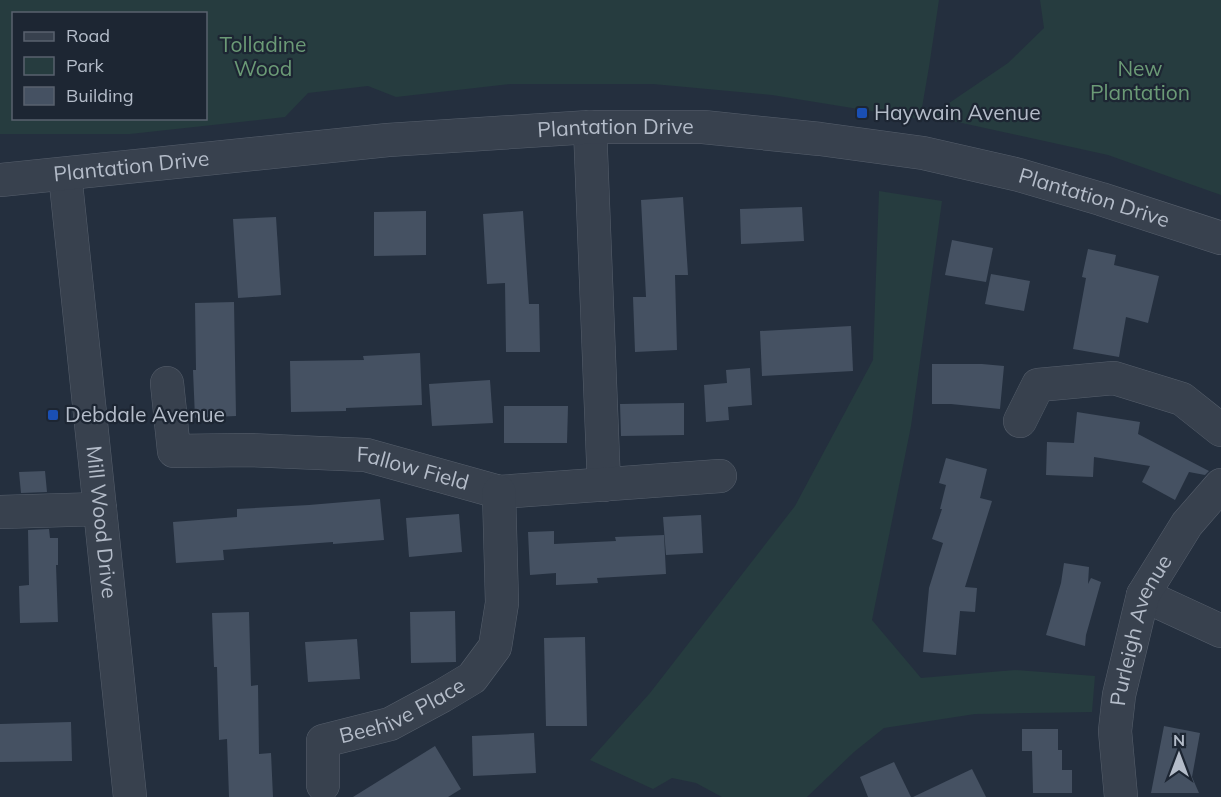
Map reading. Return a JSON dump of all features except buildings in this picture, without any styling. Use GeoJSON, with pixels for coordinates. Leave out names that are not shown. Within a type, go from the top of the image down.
{"type":"FeatureCollection","features":[{"type":"Feature","properties":{"kind":"street","name":"Plantation Drive"},"geometry":{"type":"LineString","coordinates":[[0,180],[388,140],[590,127],[703,127],[820,139],[923,153],[1019,175],[1221,238]]}},
{"type":"Feature","properties":{"kind":"street"},"geometry":{"type":"LineString","coordinates":[[590,127],[604,485]]}},
{"type":"Feature","properties":{"kind":"street","name":"Mill Wood Drive"},"geometry":{"type":"LineString","coordinates":[[65,174],[130,797]]}},
{"type":"Feature","properties":{"kind":"street"},"geometry":{"type":"LineString","coordinates":[[1020,421],[1038,385],[1114,378],[1182,399],[1221,430]]}},
{"type":"Feature","properties":{"kind":"street","name":"Fallow Field"},"geometry":{"type":"LineString","coordinates":[[167,382],[174,451],[248,450],[366,455],[499,492],[720,476]]}},
{"type":"Feature","properties":{"kind":"street","name":"Purleigh Avenue"},"geometry":{"type":"LineString","coordinates":[[1120,797],[1115,731],[1119,695],[1143,595],[1187,524],[1221,484]]}},
{"type":"Feature","properties":{"kind":"street","name":"Beehive Place"},"geometry":{"type":"LineString","coordinates":[[323,784],[323,741],[390,724],[432,702],[472,678],[495,647],[502,603],[499,492]]}},
{"type":"Feature","properties":{"kind":"street"},"geometry":{"type":"LineString","coordinates":[[0,512],[100,509]]}},
{"type":"Feature","properties":{"kind":"street"},"geometry":{"type":"LineString","coordinates":[[1143,595],[1221,631]]}},
{"type":"Feature","properties":{"kind":"green space","name":"Tolladine Wood"},"geometry":{"type":"Polygon","coordinates":[[[0,0],[939,0],[920,119],[772,95],[653,84],[511,84],[396,97],[368,86],[308,93],[285,117],[130,134],[0,134],[0,0]]]}},
{"type":"Feature","properties":{"kind":"green space","name":"New Plantation"},"geometry":{"type":"Polygon","coordinates":[[[1040,0],[1221,0],[1221,195],[1108,155],[930,116],[1008,63],[1044,28],[1040,0]]]}},
{"type":"Feature","properties":{"kind":"green space"},"geometry":{"type":"Polygon","coordinates":[[[879,191],[942,201],[911,426],[872,620],[921,678],[1015,670],[1095,676],[1092,712],[975,714],[884,728],[854,752],[807,797],[722,797],[696,783],[672,778],[653,789],[590,760],[650,693],[795,506],[873,360],[879,191]]]}},
{"type":"Feature","properties":{"kind":"place","name":"Haywain Avenue"},"geometry":{"type":"Point","coordinates":[862,113]}},
{"type":"Feature","properties":{"kind":"place","name":"Debdale Avenue"},"geometry":{"type":"Point","coordinates":[53,415]}}]}
